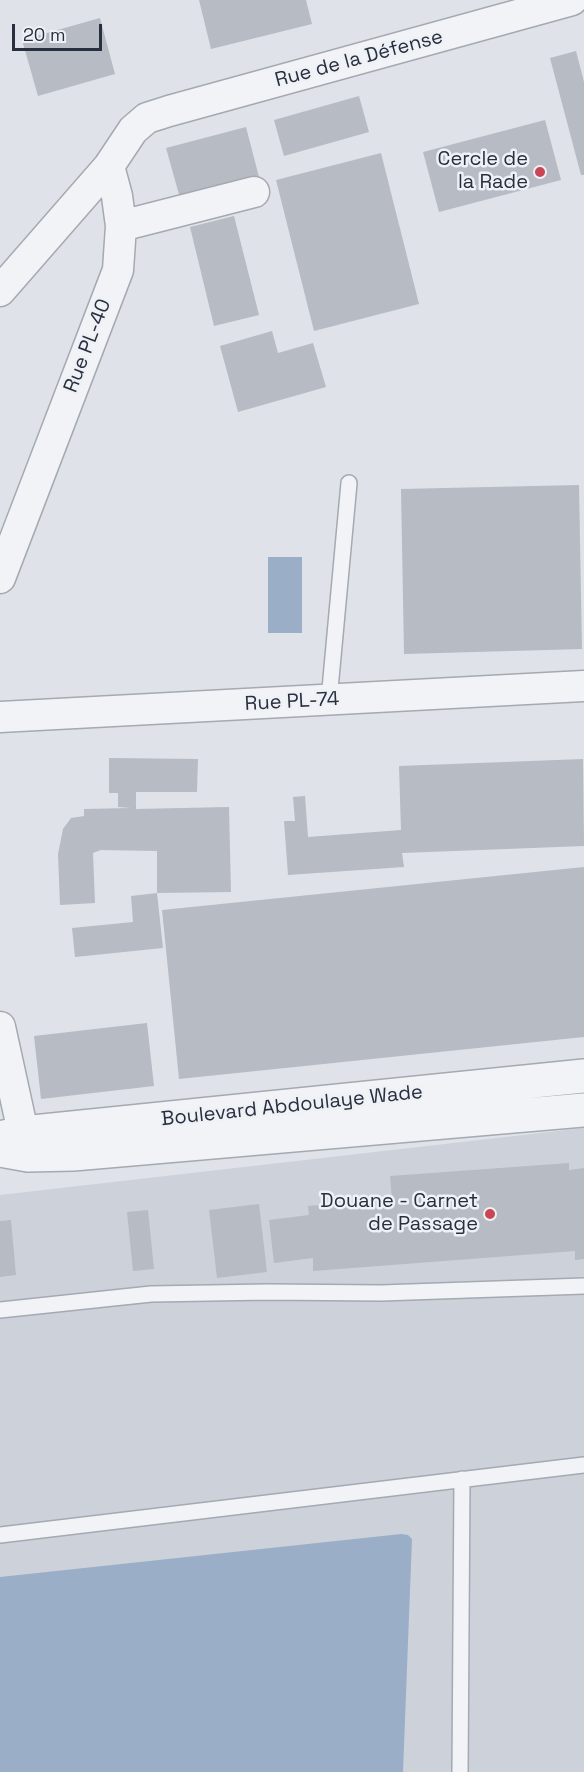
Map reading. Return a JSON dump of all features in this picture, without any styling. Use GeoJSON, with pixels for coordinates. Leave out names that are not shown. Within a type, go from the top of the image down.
{"type":"FeatureCollection","features":[{"type":"Feature","properties":{"kind":"street","name":"Rue de la Défense"},"geometry":{"type":"LineString","coordinates":[[109,166],[133,130],[147,118],[572,0]]}},
{"type":"Feature","properties":{"kind":"street","name":"Rue PL-40"},"geometry":{"type":"LineString","coordinates":[[0,578],[118,270],[121,226],[117,196],[109,166]]}},
{"type":"Feature","properties":{"kind":"street"},"geometry":{"type":"LineString","coordinates":[[0,291],[109,166]]}},
{"type":"Feature","properties":{"kind":"street"},"geometry":{"type":"LineString","coordinates":[[121,226],[254,192]]}},
{"type":"Feature","properties":{"kind":"street","name":"Rue PL-74"},"geometry":{"type":"LineString","coordinates":[[0,717],[584,686]]}},
{"type":"Feature","properties":{"kind":"street"},"geometry":{"type":"LineString","coordinates":[[0,1027],[13,1144]]}},
{"type":"Feature","properties":{"kind":"street","name":"Boulevard Abdoulaye Wade"},"geometry":{"type":"LineString","coordinates":[[13,1144],[584,1076]]}},
{"type":"Feature","properties":{"kind":"street","name":"Boulevard Abdoulaye Wade"},"geometry":{"type":"LineString","coordinates":[[13,1144],[73,1154],[584,1110]]}},
{"type":"Feature","properties":{"kind":"lane"},"geometry":{"type":"LineString","coordinates":[[329,700],[349,483]]}},
{"type":"Feature","properties":{"kind":"lane"},"geometry":{"type":"LineString","coordinates":[[0,1310],[152,1294],[381,1293],[584,1286]]}},
{"type":"Feature","properties":{"kind":"lane"},"geometry":{"type":"LineString","coordinates":[[0,1536],[584,1465]]}},
{"type":"Feature","properties":{"kind":"lane"},"geometry":{"type":"LineString","coordinates":[[460,1772],[462,1479]]}},
{"type":"Feature","properties":{"kind":"shaded area"},"geometry":{"type":"Polygon","coordinates":[[[584,1128],[584,1772],[0,1772],[0,1195],[584,1128]]]}},
{"type":"Feature","properties":{"kind":"water"},"geometry":{"type":"Polygon","coordinates":[[[268,557],[302,557],[302,633],[268,633],[268,557]]]}},
{"type":"Feature","properties":{"kind":"water"},"geometry":{"type":"Polygon","coordinates":[[[408,1535],[412,1539],[403,1772],[0,1772],[0,1577],[408,1535]]]}},
{"type":"Feature","properties":{"kind":"building"},"geometry":{"type":"Polygon","coordinates":[[[199,0],[306,0],[312,24],[211,49],[199,0]]]}},
{"type":"Feature","properties":{"kind":"building"},"geometry":{"type":"Polygon","coordinates":[[[100,18],[115,74],[38,96],[22,40],[100,18]]]}},
{"type":"Feature","properties":{"kind":"building"},"geometry":{"type":"Polygon","coordinates":[[[576,51],[584,82],[584,175],[581,175],[550,58],[576,51]]]}},
{"type":"Feature","properties":{"kind":"building"},"geometry":{"type":"Polygon","coordinates":[[[359,96],[369,132],[284,156],[274,120],[359,96]]]}},
{"type":"Feature","properties":{"kind":"building"},"geometry":{"type":"Polygon","coordinates":[[[545,120],[561,180],[439,212],[423,152],[545,120]]]}},
{"type":"Feature","properties":{"kind":"building"},"geometry":{"type":"Polygon","coordinates":[[[246,127],[259,177],[180,198],[166,148],[246,127]]]}},
{"type":"Feature","properties":{"kind":"building"},"geometry":{"type":"Polygon","coordinates":[[[381,153],[419,304],[314,331],[276,180],[381,153]]]}},
{"type":"Feature","properties":{"kind":"building"},"geometry":{"type":"Polygon","coordinates":[[[234,216],[259,315],[214,326],[190,227],[234,216]]]}},
{"type":"Feature","properties":{"kind":"building"},"geometry":{"type":"Polygon","coordinates":[[[272,331],[278,353],[313,343],[326,387],[238,412],[220,346],[272,331]]]}},
{"type":"Feature","properties":{"kind":"building"},"geometry":{"type":"Polygon","coordinates":[[[579,485],[582,649],[404,654],[401,489],[579,485]]]}},
{"type":"Feature","properties":{"kind":"building"},"geometry":{"type":"Polygon","coordinates":[[[109,758],[198,759],[197,792],[136,792],[136,809],[229,807],[231,892],[157,893],[157,851],[101,850],[93,853],[95,903],[60,905],[58,854],[63,829],[71,818],[84,816],[84,809],[131,808],[118,807],[118,793],[109,793],[109,758]]]}},
{"type":"Feature","properties":{"kind":"building"},"geometry":{"type":"Polygon","coordinates":[[[583,759],[584,846],[402,853],[404,867],[288,875],[284,821],[295,821],[293,797],[305,796],[308,837],[401,830],[399,766],[583,759]]]}},
{"type":"Feature","properties":{"kind":"building"},"geometry":{"type":"Polygon","coordinates":[[[584,867],[584,1037],[179,1079],[162,910],[584,867]]]}},
{"type":"Feature","properties":{"kind":"building"},"geometry":{"type":"Polygon","coordinates":[[[157,893],[163,948],[75,957],[72,928],[133,922],[131,896],[157,893]]]}},
{"type":"Feature","properties":{"kind":"building"},"geometry":{"type":"Polygon","coordinates":[[[147,1023],[154,1086],[41,1099],[34,1036],[147,1023]]]}},
{"type":"Feature","properties":{"kind":"building"},"geometry":{"type":"Polygon","coordinates":[[[569,1163],[569,1170],[584,1168],[584,1259],[575,1260],[575,1251],[313,1271],[313,1258],[274,1263],[269,1220],[309,1215],[308,1206],[392,1199],[390,1176],[569,1163]]]}},
{"type":"Feature","properties":{"kind":"building"},"geometry":{"type":"Polygon","coordinates":[[[259,1204],[267,1272],[217,1278],[209,1210],[259,1204]]]}},
{"type":"Feature","properties":{"kind":"building"},"geometry":{"type":"Polygon","coordinates":[[[148,1210],[154,1269],[133,1271],[127,1212],[148,1210]]]}},
{"type":"Feature","properties":{"kind":"building"},"geometry":{"type":"Polygon","coordinates":[[[11,1220],[16,1275],[0,1277],[0,1221],[11,1220]]]}},
{"type":"Feature","properties":{"kind":"place","name":"Cercle de la Rade"},"geometry":{"type":"Point","coordinates":[540,172]}},
{"type":"Feature","properties":{"kind":"place","name":"Douane - Carnet de Passage"},"geometry":{"type":"Point","coordinates":[490,1214]}}]}
